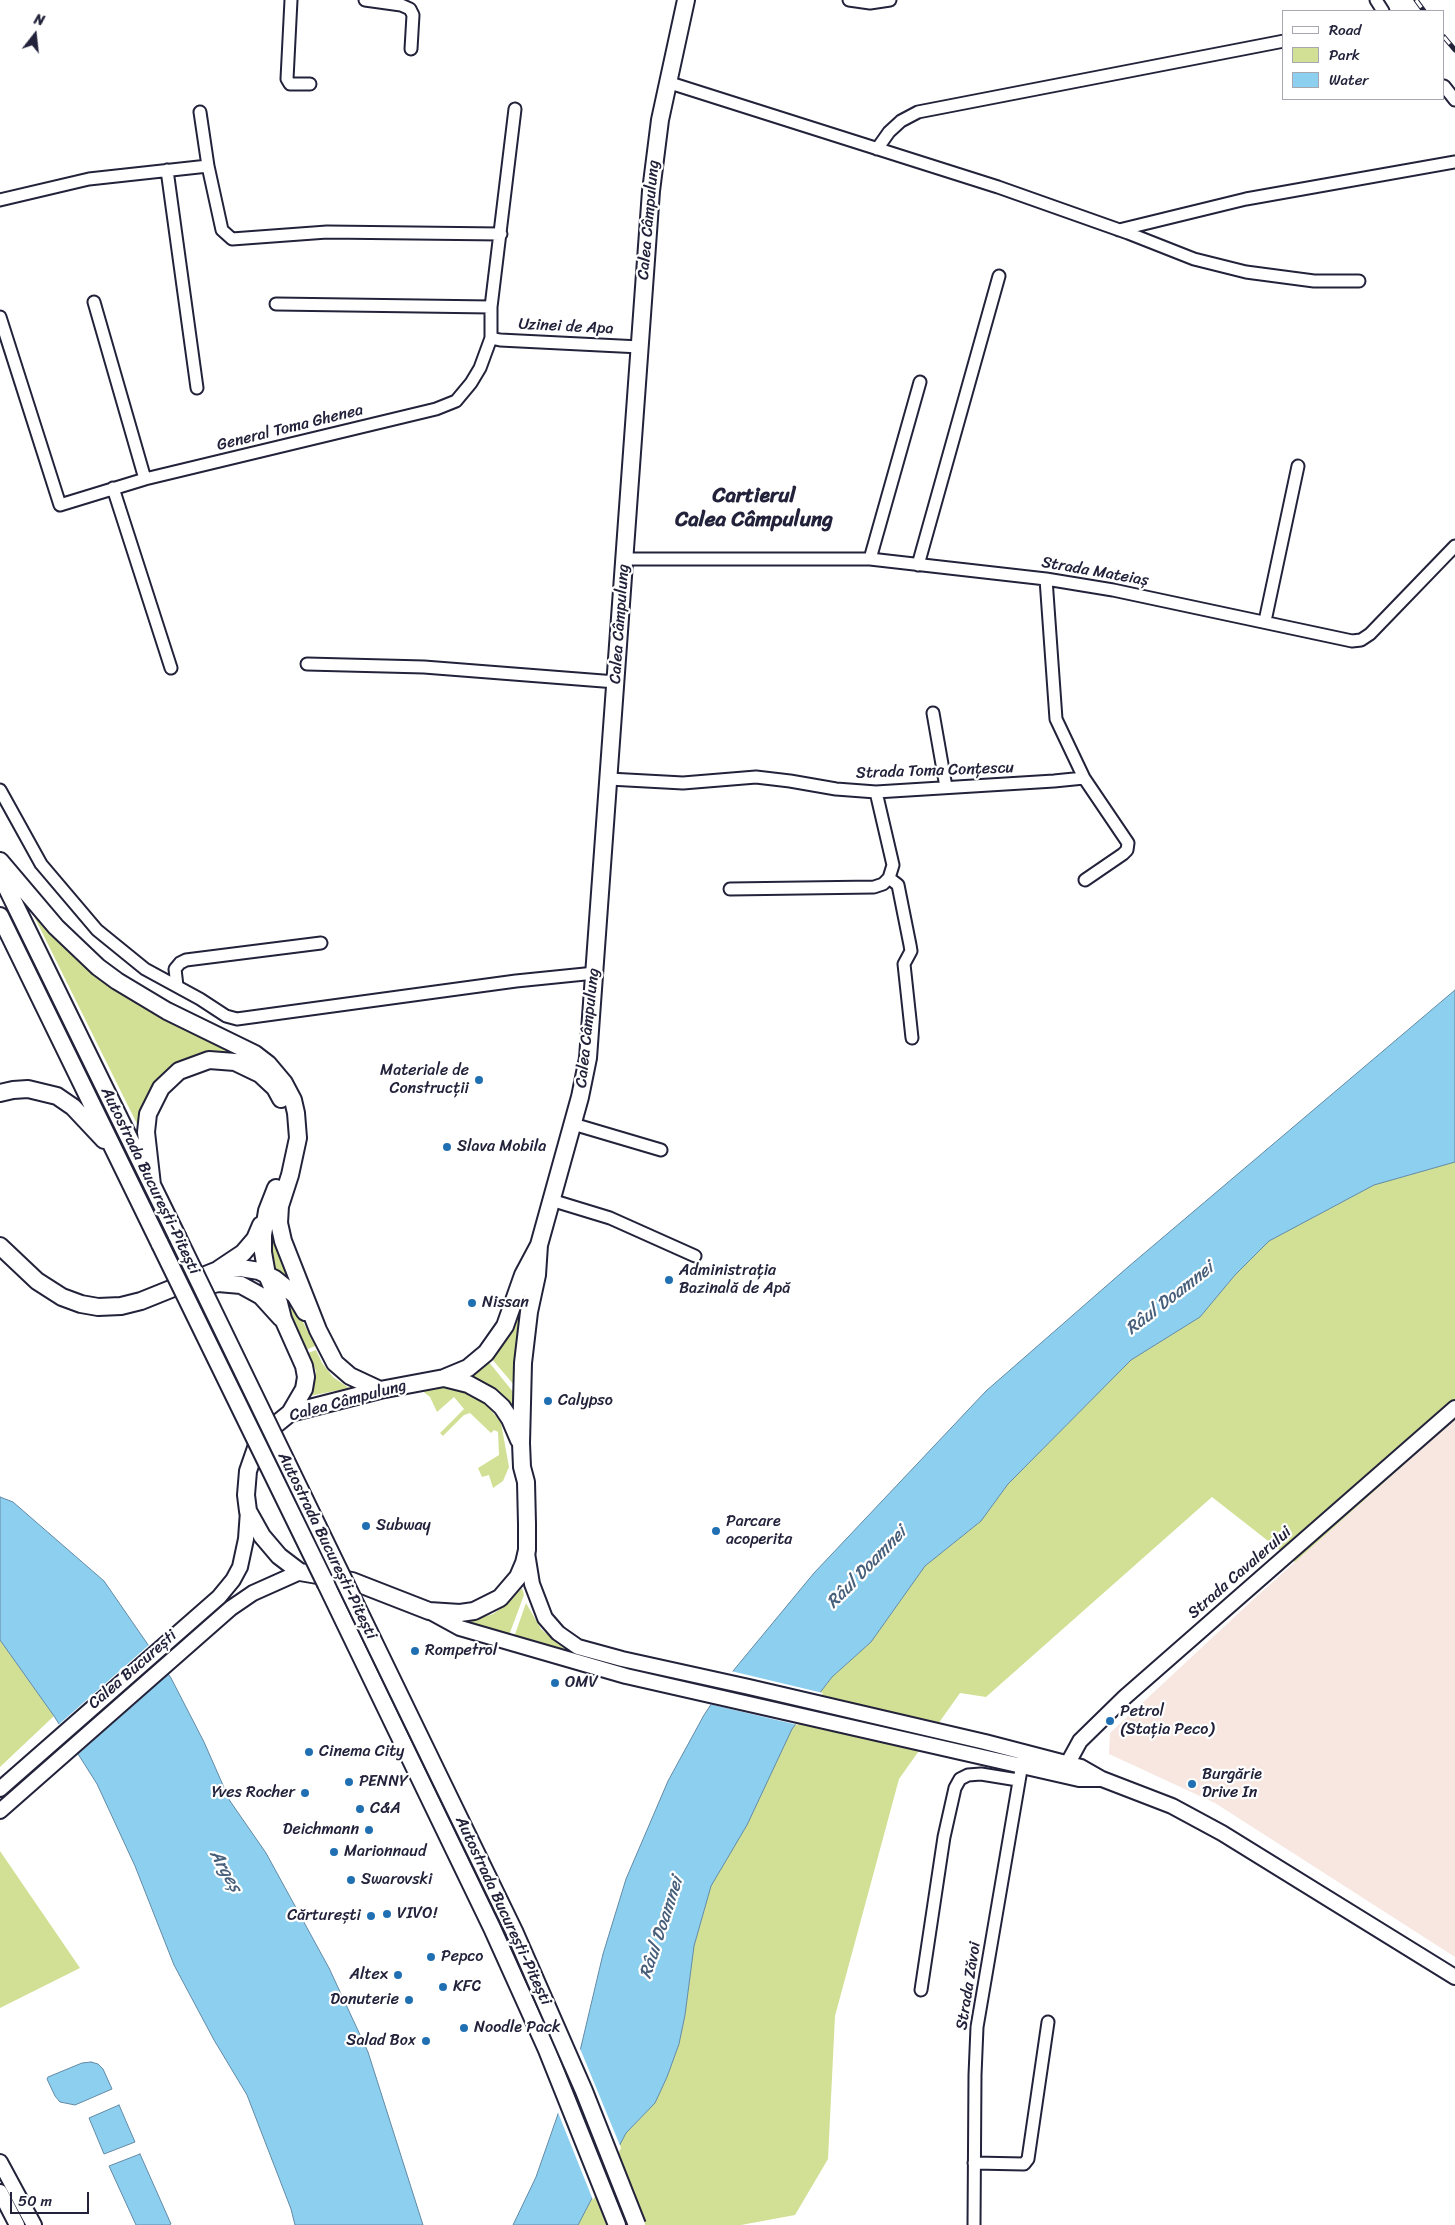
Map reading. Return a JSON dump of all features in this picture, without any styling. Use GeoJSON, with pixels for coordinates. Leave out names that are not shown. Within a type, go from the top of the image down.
{"type":"FeatureCollection","features":[{"type":"Feature","properties":{"kind":"highway","name":"Calea Câmpulung"},"geometry":{"type":"LineString","coordinates":[[539,1245],[523,1275],[513,1309],[498,1338],[486,1353],[468,1368],[444,1378],[380,1390],[290,1413],[263,1435],[257,1445],[246,1482],[248,1511],[262,1536],[279,1556],[300,1572],[352,1581],[429,1611],[460,1613],[488,1606],[505,1594],[518,1577],[527,1550],[526,1482],[521,1444],[523,1362],[531,1298],[537,1275],[539,1245],[573,1124],[588,1058],[653,164],[686,0]]}},
{"type":"Feature","properties":{"kind":"highway"},"geometry":{"type":"LineString","coordinates":[[0,861],[56,928],[98,967],[160,1007],[255,1054],[268,1064],[284,1083],[293,1100],[298,1138],[280,1206],[279,1223],[283,1241],[318,1330],[335,1363],[343,1371],[380,1390]]}},
{"type":"Feature","properties":{"kind":"highway","name":"Autostrada București-Pitești"},"geometry":{"type":"LineString","coordinates":[[0,874],[502,1905],[584,2091],[636,2225]]}},
{"type":"Feature","properties":{"kind":"highway","name":"Autostrada București-Pitești"},"geometry":{"type":"LineString","coordinates":[[0,916],[492,1928],[554,2068],[617,2225]]}},
{"type":"Feature","properties":{"kind":"highway"},"geometry":{"type":"LineString","coordinates":[[0,1246],[37,1281],[53,1292],[71,1301],[98,1307],[121,1306],[141,1301],[218,1270],[243,1253],[250,1245],[267,1211],[286,1156],[289,1129],[287,1113],[279,1094],[270,1082],[260,1074],[235,1062],[209,1060],[195,1064],[172,1076],[156,1094],[147,1122],[152,1185]]}},
{"type":"Feature","properties":{"kind":"highway"},"geometry":{"type":"LineString","coordinates":[[0,1094],[13,1090],[28,1089],[57,1096],[73,1107],[116,1152]]}},
{"type":"Feature","properties":{"kind":"highway"},"geometry":{"type":"LineString","coordinates":[[267,1211],[263,1235],[263,1252],[267,1275],[279,1303],[283,1319],[304,1366],[306,1377],[304,1389],[290,1413]]}},
{"type":"Feature","properties":{"kind":"highway"},"geometry":{"type":"LineString","coordinates":[[0,1260],[38,1294],[59,1306],[78,1313],[105,1316],[132,1313],[204,1286],[230,1283],[252,1290],[283,1319]]}},
{"type":"Feature","properties":{"kind":"highway"},"geometry":{"type":"LineString","coordinates":[[218,1270],[251,1269],[267,1275],[284,1285],[318,1330]]}},
{"type":"Feature","properties":{"kind":"highway"},"geometry":{"type":"LineString","coordinates":[[444,1378],[468,1384],[490,1396],[502,1407],[510,1419],[521,1444]]}},
{"type":"Feature","properties":{"kind":"main road","name":"Strada Cavalerului"},"geometry":{"type":"LineString","coordinates":[[1064,1769],[1080,1741],[1125,1697],[1455,1408]]}},
{"type":"Feature","properties":{"kind":"main road","name":"Calea București"},"geometry":{"type":"LineString","coordinates":[[0,1789],[219,1597],[233,1580],[240,1567],[246,1539],[248,1511]]}},
{"type":"Feature","properties":{"kind":"main road"},"geometry":{"type":"LineString","coordinates":[[527,1550],[532,1584],[545,1618],[558,1633],[586,1650],[986,1742],[1023,1759],[1064,1769],[1081,1767],[1102,1779],[1150,1797],[1198,1820],[1455,1977]]}},
{"type":"Feature","properties":{"kind":"main road","name":"Calea București"},"geometry":{"type":"LineString","coordinates":[[0,1811],[214,1622],[253,1593],[300,1572]]}},
{"type":"Feature","properties":{"kind":"main road"},"geometry":{"type":"LineString","coordinates":[[429,1611],[460,1628],[485,1637],[574,1663],[980,1757],[1023,1759]]}},
{"type":"Feature","properties":{"kind":"main road"},"geometry":{"type":"LineString","coordinates":[[0,2162],[34,2225]]}},
{"type":"Feature","properties":{"kind":"main road"},"geometry":{"type":"LineString","coordinates":[[0,2192],[18,2225]]}},
{"type":"Feature","properties":{"kind":"street"},"geometry":{"type":"LineString","coordinates":[[291,0],[287,79],[290,84],[310,84]]}},
{"type":"Feature","properties":{"kind":"street"},"geometry":{"type":"LineString","coordinates":[[365,0],[410,8],[413,16],[411,48]]}},
{"type":"Feature","properties":{"kind":"street"},"geometry":{"type":"LineString","coordinates":[[849,0],[870,3],[890,0]]}},
{"type":"Feature","properties":{"kind":"street"},"geometry":{"type":"LineString","coordinates":[[877,149],[889,132],[901,121],[918,112],[1282,41]]}},
{"type":"Feature","properties":{"kind":"street"},"geometry":{"type":"LineString","coordinates":[[668,82],[998,187],[1194,259],[1246,272],[1314,280],[1359,281]]}},
{"type":"Feature","properties":{"kind":"street"},"geometry":{"type":"LineString","coordinates":[[1445,87],[1455,100]]}},
{"type":"Feature","properties":{"kind":"street"},"geometry":{"type":"LineString","coordinates":[[491,338],[491,307],[515,109]]}},
{"type":"Feature","properties":{"kind":"street"},"geometry":{"type":"LineString","coordinates":[[200,112],[208,166],[222,230],[232,239],[327,232],[501,234]]}},
{"type":"Feature","properties":{"kind":"street"},"geometry":{"type":"LineString","coordinates":[[1119,230],[1246,199],[1455,162]]}},
{"type":"Feature","properties":{"kind":"street"},"geometry":{"type":"LineString","coordinates":[[0,200],[89,179],[208,166]]}},
{"type":"Feature","properties":{"kind":"street"},"geometry":{"type":"LineString","coordinates":[[166,170],[198,388]]}},
{"type":"Feature","properties":{"kind":"street"},"geometry":{"type":"LineString","coordinates":[[918,564],[999,276]]}},
{"type":"Feature","properties":{"kind":"street"},"geometry":{"type":"LineString","coordinates":[[94,302],[146,479]]}},
{"type":"Feature","properties":{"kind":"street"},"geometry":{"type":"LineString","coordinates":[[276,304],[491,307]]}},
{"type":"Feature","properties":{"kind":"street","name":"General Toma Ghenea"},"geometry":{"type":"LineString","coordinates":[[0,317],[60,505],[146,479],[420,413],[450,404],[456,401],[471,383],[480,368],[491,338]]}},
{"type":"Feature","properties":{"kind":"street","name":"Uzinei de Apa"},"geometry":{"type":"LineString","coordinates":[[491,338],[640,347]]}},
{"type":"Feature","properties":{"kind":"street"},"geometry":{"type":"LineString","coordinates":[[870,559],[920,382]]}},
{"type":"Feature","properties":{"kind":"street"},"geometry":{"type":"LineString","coordinates":[[1265,621],[1298,466]]}},
{"type":"Feature","properties":{"kind":"street"},"geometry":{"type":"LineString","coordinates":[[113,488],[171,668]]}},
{"type":"Feature","properties":{"kind":"street","name":"Strada Mateiaș"},"geometry":{"type":"LineString","coordinates":[[624,559],[870,559],[918,564],[1046,579],[1113,590],[1352,641],[1361,640],[1395,609],[1455,546]]}},
{"type":"Feature","properties":{"kind":"street"},"geometry":{"type":"LineString","coordinates":[[1046,579],[1056,718],[1084,778],[1128,843],[1123,854],[1085,880]]}},
{"type":"Feature","properties":{"kind":"street"},"geometry":{"type":"LineString","coordinates":[[307,664],[424,667],[616,682]]}},
{"type":"Feature","properties":{"kind":"street"},"geometry":{"type":"LineString","coordinates":[[933,713],[946,787]]}},
{"type":"Feature","properties":{"kind":"street","name":"Strada Toma Conțescu"},"geometry":{"type":"LineString","coordinates":[[609,779],[683,783],[756,778],[790,780],[836,789],[876,792],[1054,782],[1084,778]]}},
{"type":"Feature","properties":{"kind":"street"},"geometry":{"type":"LineString","coordinates":[[0,790],[41,864],[96,930],[145,969],[226,1016],[237,1019],[507,982],[595,973]]}},
{"type":"Feature","properties":{"kind":"street"},"geometry":{"type":"LineString","coordinates":[[730,889],[874,887],[883,884],[893,866],[876,792]]}},
{"type":"Feature","properties":{"kind":"street"},"geometry":{"type":"LineString","coordinates":[[888,878],[898,885],[911,951],[904,960],[904,964],[912,1038]]}},
{"type":"Feature","properties":{"kind":"street"},"geometry":{"type":"LineString","coordinates":[[177,986],[175,969],[180,962],[186,960],[321,943]]}},
{"type":"Feature","properties":{"kind":"street"},"geometry":{"type":"LineString","coordinates":[[573,1124],[661,1150]]}},
{"type":"Feature","properties":{"kind":"street"},"geometry":{"type":"LineString","coordinates":[[551,1200],[610,1218],[695,1256]]}},
{"type":"Feature","properties":{"kind":"street","name":"Strada Zăvoi"},"geometry":{"type":"LineString","coordinates":[[974,2225],[977,2027],[1023,1759]]}},
{"type":"Feature","properties":{"kind":"street"},"geometry":{"type":"LineString","coordinates":[[921,1990],[946,1829],[955,1788],[960,1779],[981,1774],[1018,1780]]}},
{"type":"Feature","properties":{"kind":"street"},"geometry":{"type":"LineString","coordinates":[[974,2163],[1024,2164],[1028,2159],[1048,2022]]}},
{"type":"Feature","properties":{"kind":"shaded area"},"geometry":{"type":"Polygon","coordinates":[[[1455,1419],[1455,1957],[1215,1803],[1109,1754],[1110,1733],[1257,1596],[1455,1419]]]}},
{"type":"Feature","properties":{"kind":"green space"},"geometry":{"type":"Polygon","coordinates":[[[31,910],[64,940],[260,1063],[176,1067],[143,1136],[31,910]]]}},
{"type":"Feature","properties":{"kind":"green space"},"geometry":{"type":"Polygon","coordinates":[[[1455,1162],[1455,1419],[1295,1562],[1212,1497],[986,1697],[960,1693],[899,1779],[835,2016],[828,2159],[795,2215],[741,2225],[578,2225],[626,2133],[655,2103],[667,2077],[679,2044],[685,2015],[694,1946],[711,1886],[747,1825],[792,1729],[832,1677],[871,1642],[925,1566],[981,1521],[1008,1484],[1131,1360],[1200,1317],[1235,1275],[1269,1241],[1374,1185],[1455,1162]]]}},
{"type":"Feature","properties":{"kind":"green space"},"geometry":{"type":"Polygon","coordinates":[[[270,1215],[299,1292],[276,1275],[266,1251],[270,1215]]]}},
{"type":"Feature","properties":{"kind":"green space"},"geometry":{"type":"Polygon","coordinates":[[[282,1291],[300,1316],[315,1346],[306,1350],[281,1299],[282,1291]]]}},
{"type":"Feature","properties":{"kind":"green space"},"geometry":{"type":"Polygon","coordinates":[[[519,1315],[514,1385],[491,1358],[509,1337],[519,1315]]]}},
{"type":"Feature","properties":{"kind":"green space"},"geometry":{"type":"Polygon","coordinates":[[[316,1350],[322,1363],[333,1377],[349,1388],[310,1396],[316,1371],[308,1353],[316,1350]]]}},
{"type":"Feature","properties":{"kind":"green space"},"geometry":{"type":"Polygon","coordinates":[[[488,1361],[514,1393],[514,1406],[510,1405],[492,1387],[468,1373],[488,1361]]]}},
{"type":"Feature","properties":{"kind":"green space"},"geometry":{"type":"Polygon","coordinates":[[[442,1387],[476,1397],[487,1405],[501,1423],[509,1467],[503,1481],[493,1488],[489,1475],[482,1477],[478,1468],[499,1455],[498,1432],[494,1430],[491,1433],[470,1413],[464,1415],[443,1436],[440,1433],[464,1409],[454,1397],[437,1412],[430,1397],[420,1389],[442,1387]]]}},
{"type":"Feature","properties":{"kind":"green space"},"geometry":{"type":"Polygon","coordinates":[[[522,1588],[524,1595],[508,1638],[460,1624],[493,1614],[506,1605],[522,1588]]]}},
{"type":"Feature","properties":{"kind":"green space"},"geometry":{"type":"Polygon","coordinates":[[[526,1603],[541,1629],[558,1644],[574,1653],[618,1666],[619,1668],[513,1640],[526,1603]]]}},
{"type":"Feature","properties":{"kind":"green space"},"geometry":{"type":"Polygon","coordinates":[[[0,1640],[54,1716],[0,1767],[0,1640]]]}},
{"type":"Feature","properties":{"kind":"green space"},"geometry":{"type":"Polygon","coordinates":[[[0,1851],[80,1968],[0,2008],[0,1851]]]}},
{"type":"Feature","properties":{"kind":"water","name":"Râul Doamnei"},"geometry":{"type":"Polygon","coordinates":[[[1455,990],[1455,1162],[1374,1185],[1269,1241],[1235,1275],[1200,1317],[1131,1360],[1008,1484],[981,1521],[925,1566],[871,1642],[832,1677],[792,1729],[747,1825],[711,1886],[694,1946],[685,2015],[679,2044],[655,2103],[626,2133],[578,2225],[513,2225],[536,2177],[580,2051],[603,1954],[626,1879],[668,1781],[704,1715],[733,1671],[814,1573],[986,1391],[1128,1267],[1455,990]]]}},
{"type":"Feature","properties":{"kind":"water","name":"Argeș"},"geometry":{"type":"Polygon","coordinates":[[[0,1497],[13,1502],[104,1581],[171,1678],[204,1742],[230,1801],[266,1853],[329,1968],[368,2052],[423,2225],[295,2225],[291,2209],[247,2095],[214,2040],[174,1965],[135,1866],[97,1784],[54,1716],[0,1640],[0,1497]]]}},
{"type":"Feature","properties":{"kind":"water"},"geometry":{"type":"Polygon","coordinates":[[[91,2062],[98,2064],[103,2069],[112,2089],[75,2105],[60,2102],[55,2096],[47,2079],[48,2077],[82,2063],[91,2062]]]}},
{"type":"Feature","properties":{"kind":"water"},"geometry":{"type":"Polygon","coordinates":[[[119,2105],[135,2142],[104,2154],[89,2118],[119,2105]]]}},
{"type":"Feature","properties":{"kind":"water"},"geometry":{"type":"Polygon","coordinates":[[[140,2154],[171,2224],[169,2225],[136,2225],[109,2166],[140,2154]]]}},
{"type":"Feature","properties":{"kind":"pier"},"geometry":{"type":"Polygon","coordinates":[[[150,1644],[170,1673],[76,1756],[57,1726],[150,1644]]]}},
{"type":"Feature","properties":{"kind":"pier"},"geometry":{"type":"Polygon","coordinates":[[[731,1671],[823,1693],[798,1725],[709,1704],[731,1671]]]}},
{"type":"Feature","properties":{"kind":"pier"},"geometry":{"type":"Polygon","coordinates":[[[579,2046],[621,2148],[608,2173],[569,2077],[579,2046]]]}},
{"type":"Feature","properties":{"kind":"pier"},"geometry":{"type":"Polygon","coordinates":[[[568,2079],[606,2175],[593,2200],[557,2110],[568,2079]]]}},
{"type":"Feature","properties":{"kind":"railway"},"geometry":{"type":"LineString","coordinates":[[1416,0],[1423,10]]}},
{"type":"Feature","properties":{"kind":"railway"},"geometry":{"type":"LineString","coordinates":[[1445,38],[1455,50]]}},
{"type":"Feature","properties":{"kind":"place","name":"Materiale de Construcții"},"geometry":{"type":"Point","coordinates":[479,1080]}},
{"type":"Feature","properties":{"kind":"place","name":"Slava Mobila"},"geometry":{"type":"Point","coordinates":[447,1147]}},
{"type":"Feature","properties":{"kind":"place","name":"Administrația Bazinală de Apă"},"geometry":{"type":"Point","coordinates":[669,1280]}},
{"type":"Feature","properties":{"kind":"place","name":"Nissan"},"geometry":{"type":"Point","coordinates":[472,1303]}},
{"type":"Feature","properties":{"kind":"place","name":"Calypso"},"geometry":{"type":"Point","coordinates":[548,1401]}},
{"type":"Feature","properties":{"kind":"place","name":"Subway"},"geometry":{"type":"Point","coordinates":[366,1526]}},
{"type":"Feature","properties":{"kind":"place","name":"Parcare acoperita"},"geometry":{"type":"Point","coordinates":[716,1531]}},
{"type":"Feature","properties":{"kind":"place","name":"Rompetrol"},"geometry":{"type":"Point","coordinates":[415,1651]}},
{"type":"Feature","properties":{"kind":"place","name":"OMV"},"geometry":{"type":"Point","coordinates":[555,1683]}},
{"type":"Feature","properties":{"kind":"place","name":"Petrol (Stația Peco)"},"geometry":{"type":"Point","coordinates":[1110,1721]}},
{"type":"Feature","properties":{"kind":"place","name":"Cinema City"},"geometry":{"type":"Point","coordinates":[309,1752]}},
{"type":"Feature","properties":{"kind":"place","name":"PENNY"},"geometry":{"type":"Point","coordinates":[349,1782]}},
{"type":"Feature","properties":{"kind":"place","name":"Burgărie Drive In"},"geometry":{"type":"Point","coordinates":[1192,1784]}},
{"type":"Feature","properties":{"kind":"place","name":"Yves Rocher"},"geometry":{"type":"Point","coordinates":[305,1793]}},
{"type":"Feature","properties":{"kind":"place","name":"C&A"},"geometry":{"type":"Point","coordinates":[360,1809]}},
{"type":"Feature","properties":{"kind":"place","name":"Deichmann"},"geometry":{"type":"Point","coordinates":[369,1830]}},
{"type":"Feature","properties":{"kind":"place","name":"Marionnaud"},"geometry":{"type":"Point","coordinates":[334,1852]}},
{"type":"Feature","properties":{"kind":"place","name":"Swarovski"},"geometry":{"type":"Point","coordinates":[351,1880]}},
{"type":"Feature","properties":{"kind":"place","name":"VIVO!"},"geometry":{"type":"Point","coordinates":[387,1914]}},
{"type":"Feature","properties":{"kind":"place","name":"Cărturești"},"geometry":{"type":"Point","coordinates":[371,1916]}},
{"type":"Feature","properties":{"kind":"place","name":"Pepco"},"geometry":{"type":"Point","coordinates":[431,1957]}},
{"type":"Feature","properties":{"kind":"place","name":"Altex"},"geometry":{"type":"Point","coordinates":[398,1975]}},
{"type":"Feature","properties":{"kind":"place","name":"KFC"},"geometry":{"type":"Point","coordinates":[443,1987]}},
{"type":"Feature","properties":{"kind":"place","name":"Donuterie"},"geometry":{"type":"Point","coordinates":[409,2000]}},
{"type":"Feature","properties":{"kind":"place","name":"Noodle Pack"},"geometry":{"type":"Point","coordinates":[464,2028]}},
{"type":"Feature","properties":{"kind":"place","name":"Salad Box"},"geometry":{"type":"Point","coordinates":[426,2041]}},
{"type":"Feature","properties":{"kind":"district","name":"Cartierul Calea Câmpulung"},"geometry":{"type":"Point","coordinates":[754,509]}}]}
